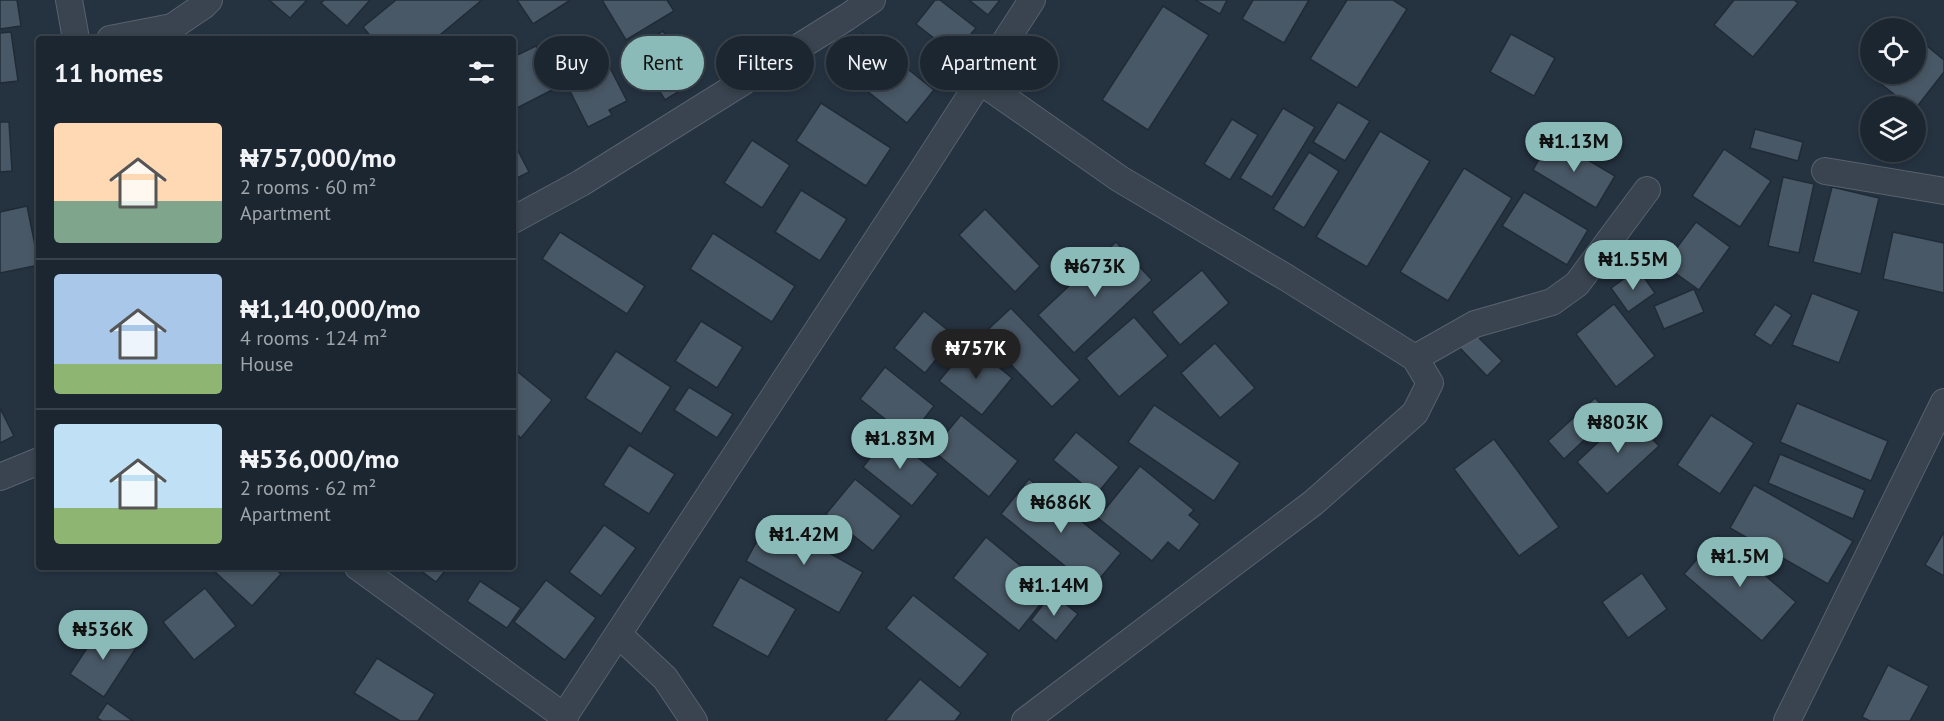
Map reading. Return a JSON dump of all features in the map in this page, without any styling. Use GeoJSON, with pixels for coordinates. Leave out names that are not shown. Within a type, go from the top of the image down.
{"type":"FeatureCollection","features":[{"type":"Feature","properties":{"kind":"street"},"geometry":{"type":"LineString","coordinates":[[69,0],[75,36]]}},
{"type":"Feature","properties":{"kind":"street"},"geometry":{"type":"LineString","coordinates":[[126,36],[172,27],[209,0]]}},
{"type":"Feature","properties":{"kind":"street"},"geometry":{"type":"LineString","coordinates":[[516,218],[581,183],[872,0]]}},
{"type":"Feature","properties":{"kind":"street"},"geometry":{"type":"LineString","coordinates":[[1009,36],[1032,0]]}},
{"type":"Feature","properties":{"kind":"street"},"geometry":{"type":"LineString","coordinates":[[362,570],[563,719],[974,90]]}},
{"type":"Feature","properties":{"kind":"street"},"geometry":{"type":"LineString","coordinates":[[993,90],[1120,179],[1287,278],[1415,358],[1430,383],[1415,413],[1313,503],[1106,662],[1025,721]]}},
{"type":"Feature","properties":{"kind":"street"},"geometry":{"type":"LineString","coordinates":[[1825,171],[1944,191]]}},
{"type":"Feature","properties":{"kind":"street"},"geometry":{"type":"LineString","coordinates":[[1415,358],[1475,324],[1552,302],[1577,284],[1647,190]]}},
{"type":"Feature","properties":{"kind":"street"},"geometry":{"type":"LineString","coordinates":[[1786,721],[1942,412]]}},
{"type":"Feature","properties":{"kind":"street"},"geometry":{"type":"LineString","coordinates":[[0,477],[36,462]]}},
{"type":"Feature","properties":{"kind":"street"},"geometry":{"type":"LineString","coordinates":[[619,635],[665,678],[694,721]]}},
{"type":"Feature","properties":{"kind":"building"},"geometry":{"type":"Polygon","coordinates":[[[0,0],[17,0],[21,26],[0,29],[0,0]]]}},
{"type":"Feature","properties":{"kind":"building"},"geometry":{"type":"Polygon","coordinates":[[[269,0],[307,0],[290,18],[269,0]]]}},
{"type":"Feature","properties":{"kind":"building"},"geometry":{"type":"Polygon","coordinates":[[[324,0],[370,0],[347,26],[321,3],[324,0]]]}},
{"type":"Feature","properties":{"kind":"building"},"geometry":{"type":"Polygon","coordinates":[[[396,0],[482,0],[439,36],[370,36],[363,27],[396,0]]]}},
{"type":"Feature","properties":{"kind":"building"},"geometry":{"type":"Polygon","coordinates":[[[517,0],[568,0],[569,1],[533,24],[517,0]]]}},
{"type":"Feature","properties":{"kind":"building"},"geometry":{"type":"Polygon","coordinates":[[[602,0],[667,0],[674,11],[633,36],[624,36],[602,0]]]}},
{"type":"Feature","properties":{"kind":"building"},"geometry":{"type":"Polygon","coordinates":[[[935,0],[940,0],[976,28],[969,36],[931,36],[916,24],[935,0]]]}},
{"type":"Feature","properties":{"kind":"building"},"geometry":{"type":"Polygon","coordinates":[[[969,0],[1000,0],[988,15],[969,0]]]}},
{"type":"Feature","properties":{"kind":"building"},"geometry":{"type":"Polygon","coordinates":[[[1195,0],[1227,0],[1220,14],[1195,0]]]}},
{"type":"Feature","properties":{"kind":"building"},"geometry":{"type":"Polygon","coordinates":[[[1253,0],[1309,0],[1284,43],[1242,19],[1253,0]]]}},
{"type":"Feature","properties":{"kind":"building"},"geometry":{"type":"Polygon","coordinates":[[[1347,0],[1393,0],[1407,9],[1357,88],[1310,59],[1347,0]]]}},
{"type":"Feature","properties":{"kind":"building"},"geometry":{"type":"Polygon","coordinates":[[[1734,0],[1794,0],[1798,3],[1753,57],[1714,25],[1734,0]]]}},
{"type":"Feature","properties":{"kind":"building"},"geometry":{"type":"Polygon","coordinates":[[[1163,6],[1209,35],[1148,130],[1102,100],[1163,6]]]}},
{"type":"Feature","properties":{"kind":"building"},"geometry":{"type":"Polygon","coordinates":[[[663,31],[666,36],[655,36],[663,31]]]}},
{"type":"Feature","properties":{"kind":"building"},"geometry":{"type":"Polygon","coordinates":[[[11,32],[18,81],[0,83],[0,33],[11,32]]]}},
{"type":"Feature","properties":{"kind":"building"},"geometry":{"type":"Polygon","coordinates":[[[1511,34],[1555,58],[1534,96],[1490,72],[1511,34]]]}},
{"type":"Feature","properties":{"kind":"building"},"geometry":{"type":"Polygon","coordinates":[[[1926,45],[1944,60],[1944,72],[1925,96],[1896,96],[1881,84],[1926,84],[1926,45]]]}},
{"type":"Feature","properties":{"kind":"building"},"geometry":{"type":"Polygon","coordinates":[[[534,47],[534,90],[552,90],[516,108],[516,56],[534,47]]]}},
{"type":"Feature","properties":{"kind":"building"},"geometry":{"type":"Polygon","coordinates":[[[609,66],[627,101],[609,110],[612,115],[588,127],[570,90],[609,90],[609,66]]]}},
{"type":"Feature","properties":{"kind":"building"},"geometry":{"type":"Polygon","coordinates":[[[908,69],[920,79],[920,90],[934,90],[907,123],[866,90],[908,90],[908,69]]]}},
{"type":"Feature","properties":{"kind":"building"},"geometry":{"type":"Polygon","coordinates":[[[659,90],[681,90],[665,100],[659,90]]]}},
{"type":"Feature","properties":{"kind":"building"},"geometry":{"type":"Polygon","coordinates":[[[1338,102],[1370,121],[1345,161],[1313,142],[1338,102]]]}},
{"type":"Feature","properties":{"kind":"building"},"geometry":{"type":"Polygon","coordinates":[[[821,103],[891,148],[866,186],[796,141],[821,103]]]}},
{"type":"Feature","properties":{"kind":"building"},"geometry":{"type":"Polygon","coordinates":[[[1283,108],[1315,127],[1272,197],[1240,178],[1283,108]]]}},
{"type":"Feature","properties":{"kind":"building"},"geometry":{"type":"Polygon","coordinates":[[[1232,119],[1258,135],[1230,180],[1204,164],[1232,119]]]}},
{"type":"Feature","properties":{"kind":"building"},"geometry":{"type":"Polygon","coordinates":[[[0,122],[9,122],[12,171],[0,172],[0,122]]]}},
{"type":"Feature","properties":{"kind":"building"},"geometry":{"type":"Polygon","coordinates":[[[1755,129],[1803,142],[1798,161],[1750,148],[1755,129]]]}},
{"type":"Feature","properties":{"kind":"building"},"geometry":{"type":"Polygon","coordinates":[[[1380,131],[1430,161],[1367,267],[1316,237],[1380,131]]]}},
{"type":"Feature","properties":{"kind":"building"},"geometry":{"type":"Polygon","coordinates":[[[1551,138],[1615,176],[1596,208],[1533,170],[1551,138]]]}},
{"type":"Feature","properties":{"kind":"building"},"geometry":{"type":"Polygon","coordinates":[[[752,140],[790,165],[762,208],[724,183],[752,140]]]}},
{"type":"Feature","properties":{"kind":"building"},"geometry":{"type":"Polygon","coordinates":[[[516,147],[529,172],[516,178],[516,147]]]}},
{"type":"Feature","properties":{"kind":"building"},"geometry":{"type":"Polygon","coordinates":[[[1724,149],[1771,181],[1740,227],[1692,196],[1724,149]]]}},
{"type":"Feature","properties":{"kind":"building"},"geometry":{"type":"Polygon","coordinates":[[[1309,152],[1339,171],[1304,228],[1273,209],[1309,152]]]}},
{"type":"Feature","properties":{"kind":"building"},"geometry":{"type":"Polygon","coordinates":[[[1464,168],[1512,198],[1448,301],[1400,272],[1464,168]]]}},
{"type":"Feature","properties":{"kind":"building"},"geometry":{"type":"Polygon","coordinates":[[[1783,177],[1814,184],[1799,253],[1768,246],[1783,177]]]}},
{"type":"Feature","properties":{"kind":"building"},"geometry":{"type":"Polygon","coordinates":[[[1832,187],[1879,198],[1861,274],[1813,262],[1832,187]]]}},
{"type":"Feature","properties":{"kind":"building"},"geometry":{"type":"Polygon","coordinates":[[[801,190],[847,219],[820,261],[775,232],[801,190]]]}},
{"type":"Feature","properties":{"kind":"building"},"geometry":{"type":"Polygon","coordinates":[[[1524,192],[1588,230],[1567,265],[1502,226],[1524,192]]]}},
{"type":"Feature","properties":{"kind":"building"},"geometry":{"type":"Polygon","coordinates":[[[27,206],[36,250],[36,266],[0,273],[0,212],[27,206]]]}},
{"type":"Feature","properties":{"kind":"building"},"geometry":{"type":"Polygon","coordinates":[[[985,209],[1040,266],[1015,292],[959,235],[985,209]]]}},
{"type":"Feature","properties":{"kind":"building"},"geometry":{"type":"Polygon","coordinates":[[[1696,222],[1730,247],[1699,290],[1664,265],[1696,222]]]}},
{"type":"Feature","properties":{"kind":"building"},"geometry":{"type":"Polygon","coordinates":[[[560,232],[645,286],[627,314],[542,259],[560,232]]]}},
{"type":"Feature","properties":{"kind":"building"},"geometry":{"type":"Polygon","coordinates":[[[1893,232],[1944,243],[1944,293],[1883,279],[1893,232]]]}},
{"type":"Feature","properties":{"kind":"building"},"geometry":{"type":"Polygon","coordinates":[[[713,233],[795,286],[772,322],[690,269],[713,233]]]}},
{"type":"Feature","properties":{"kind":"building"},"geometry":{"type":"Polygon","coordinates":[[[1116,242],[1152,280],[1074,353],[1038,315],[1116,242]]]}},
{"type":"Feature","properties":{"kind":"building"},"geometry":{"type":"Polygon","coordinates":[[[1638,269],[1655,293],[1628,312],[1611,288],[1638,269]]]}},
{"type":"Feature","properties":{"kind":"building"},"geometry":{"type":"Polygon","coordinates":[[[1202,270],[1229,303],[1180,345],[1152,312],[1202,270]]]}},
{"type":"Feature","properties":{"kind":"building"},"geometry":{"type":"Polygon","coordinates":[[[1694,289],[1704,312],[1664,329],[1654,306],[1694,289]]]}},
{"type":"Feature","properties":{"kind":"building"},"geometry":{"type":"Polygon","coordinates":[[[1812,293],[1859,311],[1839,363],[1792,345],[1812,293]]]}},
{"type":"Feature","properties":{"kind":"building"},"geometry":{"type":"Polygon","coordinates":[[[1614,304],[1655,356],[1616,387],[1576,334],[1614,304]]]}},
{"type":"Feature","properties":{"kind":"building"},"geometry":{"type":"Polygon","coordinates":[[[1775,304],[1792,315],[1771,346],[1754,335],[1775,304]]]}},
{"type":"Feature","properties":{"kind":"building"},"geometry":{"type":"Polygon","coordinates":[[[1011,308],[1080,380],[1052,407],[982,335],[1011,308]]]}},
{"type":"Feature","properties":{"kind":"building"},"geometry":{"type":"Polygon","coordinates":[[[924,311],[955,336],[925,373],[894,348],[924,311]]]}},
{"type":"Feature","properties":{"kind":"building"},"geometry":{"type":"Polygon","coordinates":[[[1134,317],[1168,356],[1119,397],[1086,358],[1134,317]]]}},
{"type":"Feature","properties":{"kind":"building"},"geometry":{"type":"Polygon","coordinates":[[[701,321],[743,347],[717,388],[675,361],[701,321]]]}},
{"type":"Feature","properties":{"kind":"building"},"geometry":{"type":"Polygon","coordinates":[[[1474,333],[1502,361],[1487,376],[1459,347],[1474,333]]]}},
{"type":"Feature","properties":{"kind":"building"},"geometry":{"type":"Polygon","coordinates":[[[1215,343],[1255,388],[1220,418],[1181,373],[1215,343]]]}},
{"type":"Feature","properties":{"kind":"building"},"geometry":{"type":"Polygon","coordinates":[[[970,344],[1012,378],[982,415],[939,381],[970,344]]]}},
{"type":"Feature","properties":{"kind":"building"},"geometry":{"type":"Polygon","coordinates":[[[616,351],[671,387],[641,434],[585,398],[616,351]]]}},
{"type":"Feature","properties":{"kind":"building"},"geometry":{"type":"Polygon","coordinates":[[[885,367],[934,406],[909,438],[860,399],[885,367]]]}},
{"type":"Feature","properties":{"kind":"building"},"geometry":{"type":"Polygon","coordinates":[[[516,370],[552,400],[521,438],[516,434],[516,370]]]}},
{"type":"Feature","properties":{"kind":"building"},"geometry":{"type":"Polygon","coordinates":[[[689,387],[733,414],[717,438],[674,410],[689,387]]]}},
{"type":"Feature","properties":{"kind":"building"},"geometry":{"type":"Polygon","coordinates":[[[1595,398],[1611,415],[1564,459],[1548,441],[1595,398]]]}},
{"type":"Feature","properties":{"kind":"building"},"geometry":{"type":"Polygon","coordinates":[[[1797,403],[1888,441],[1871,481],[1780,442],[1797,403]]]}},
{"type":"Feature","properties":{"kind":"building"},"geometry":{"type":"Polygon","coordinates":[[[1154,405],[1240,463],[1214,501],[1128,442],[1154,405]]]}},
{"type":"Feature","properties":{"kind":"building"},"geometry":{"type":"Polygon","coordinates":[[[0,408],[14,436],[0,443],[0,408]]]}},
{"type":"Feature","properties":{"kind":"building"},"geometry":{"type":"Polygon","coordinates":[[[1628,414],[1659,446],[1607,494],[1577,462],[1628,414]]]}},
{"type":"Feature","properties":{"kind":"building"},"geometry":{"type":"Polygon","coordinates":[[[961,415],[1018,461],[989,497],[932,450],[961,415]]]}},
{"type":"Feature","properties":{"kind":"building"},"geometry":{"type":"Polygon","coordinates":[[[1711,415],[1754,443],[1720,494],[1677,465],[1711,415]]]}},
{"type":"Feature","properties":{"kind":"building"},"geometry":{"type":"Polygon","coordinates":[[[1076,432],[1119,467],[1096,495],[1053,460],[1076,432]]]}},
{"type":"Feature","properties":{"kind":"building"},"geometry":{"type":"Polygon","coordinates":[[[889,434],[938,474],[912,506],[863,467],[889,434]]]}},
{"type":"Feature","properties":{"kind":"building"},"geometry":{"type":"Polygon","coordinates":[[[1494,439],[1559,527],[1519,556],[1454,469],[1494,439]]]}},
{"type":"Feature","properties":{"kind":"building"},"geometry":{"type":"Polygon","coordinates":[[[629,445],[675,474],[649,514],[603,485],[629,445]]]}},
{"type":"Feature","properties":{"kind":"building"},"geometry":{"type":"Polygon","coordinates":[[[1780,454],[1865,490],[1853,519],[1768,483],[1780,454]]]}},
{"type":"Feature","properties":{"kind":"building"},"geometry":{"type":"Polygon","coordinates":[[[1140,466],[1194,510],[1189,515],[1200,524],[1179,551],[1168,542],[1152,561],[1098,518],[1140,466]]]}},
{"type":"Feature","properties":{"kind":"building"},"geometry":{"type":"Polygon","coordinates":[[[855,479],[901,516],[873,551],[826,514],[855,479]]]}},
{"type":"Feature","properties":{"kind":"building"},"geometry":{"type":"Polygon","coordinates":[[[1029,479],[1121,553],[1092,588],[1001,514],[1029,479]]]}},
{"type":"Feature","properties":{"kind":"building"},"geometry":{"type":"Polygon","coordinates":[[[1754,485],[1853,541],[1828,584],[1730,528],[1754,485]]]}},
{"type":"Feature","properties":{"kind":"building"},"geometry":{"type":"Polygon","coordinates":[[[769,519],[863,572],[839,613],[746,561],[769,519]]]}},
{"type":"Feature","properties":{"kind":"building"},"geometry":{"type":"Polygon","coordinates":[[[604,525],[636,548],[601,596],[569,572],[604,525]]]}},
{"type":"Feature","properties":{"kind":"building"},"geometry":{"type":"Polygon","coordinates":[[[1944,532],[1944,576],[1925,565],[1944,532]]]}},
{"type":"Feature","properties":{"kind":"building"},"geometry":{"type":"Polygon","coordinates":[[[1718,535],[1796,602],[1762,641],[1684,574],[1718,535]]]}},
{"type":"Feature","properties":{"kind":"building"},"geometry":{"type":"Polygon","coordinates":[[[986,537],[1051,591],[1019,631],[953,578],[986,537]]]}},
{"type":"Feature","properties":{"kind":"building"},"geometry":{"type":"Polygon","coordinates":[[[213,570],[276,570],[281,574],[252,606],[213,570]]]}},
{"type":"Feature","properties":{"kind":"building"},"geometry":{"type":"Polygon","coordinates":[[[420,570],[446,570],[436,582],[420,570]]]}},
{"type":"Feature","properties":{"kind":"building"},"geometry":{"type":"Polygon","coordinates":[[[1642,573],[1667,609],[1628,638],[1602,602],[1642,573]]]}},
{"type":"Feature","properties":{"kind":"building"},"geometry":{"type":"Polygon","coordinates":[[[740,577],[796,609],[768,657],[712,626],[740,577]]]}},
{"type":"Feature","properties":{"kind":"building"},"geometry":{"type":"Polygon","coordinates":[[[546,580],[596,618],[565,660],[514,622],[546,580]]]}},
{"type":"Feature","properties":{"kind":"building"},"geometry":{"type":"Polygon","coordinates":[[[480,581],[521,608],[507,628],[467,601],[480,581]]]}},
{"type":"Feature","properties":{"kind":"building"},"geometry":{"type":"Polygon","coordinates":[[[205,588],[236,626],[194,660],[163,622],[205,588]]]}},
{"type":"Feature","properties":{"kind":"building"},"geometry":{"type":"Polygon","coordinates":[[[1052,593],[1078,614],[1056,641],[1031,620],[1052,593]]]}},
{"type":"Feature","properties":{"kind":"building"},"geometry":{"type":"Polygon","coordinates":[[[913,595],[988,654],[960,688],[886,628],[913,595]]]}},
{"type":"Feature","properties":{"kind":"building"},"geometry":{"type":"Polygon","coordinates":[[[102,625],[136,648],[104,697],[70,674],[102,625]]]}},
{"type":"Feature","properties":{"kind":"building"},"geometry":{"type":"Polygon","coordinates":[[[377,658],[435,694],[418,721],[400,721],[354,693],[377,658]]]}},
{"type":"Feature","properties":{"kind":"building"},"geometry":{"type":"Polygon","coordinates":[[[1888,665],[1929,686],[1910,721],[1870,721],[1862,717],[1888,665]]]}},
{"type":"Feature","properties":{"kind":"building"},"geometry":{"type":"Polygon","coordinates":[[[920,679],[961,713],[955,721],[885,721],[920,679]]]}},
{"type":"Feature","properties":{"kind":"building"},"geometry":{"type":"Polygon","coordinates":[[[107,703],[133,721],[102,721],[97,718],[107,703]]]}}]}
